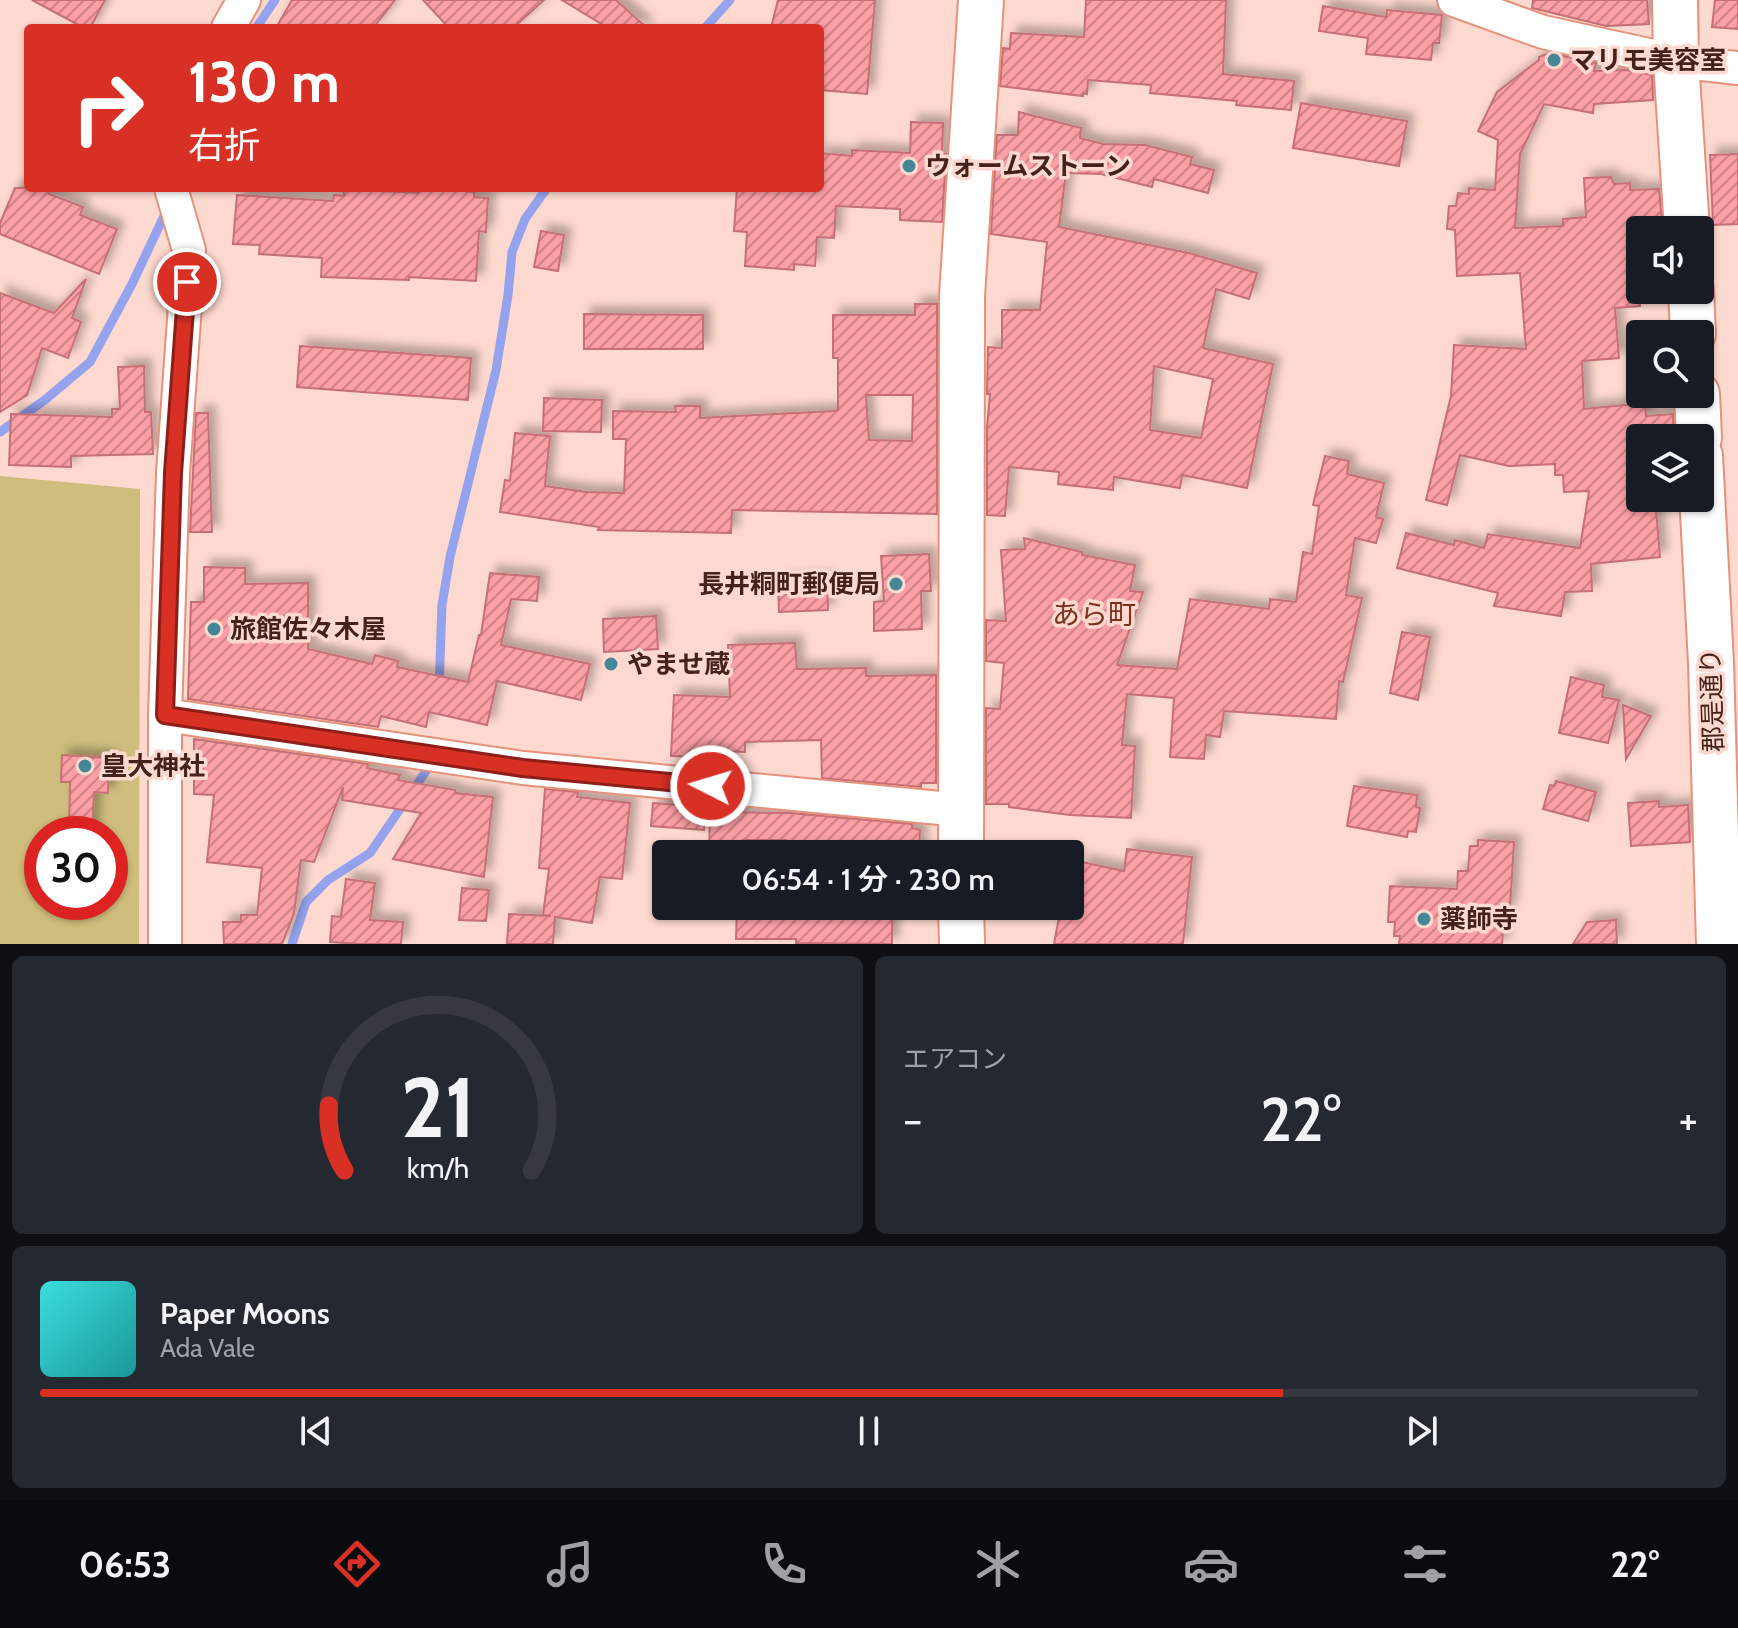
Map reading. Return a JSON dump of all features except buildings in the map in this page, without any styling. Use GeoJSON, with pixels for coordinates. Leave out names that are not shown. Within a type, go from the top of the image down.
{"type":"FeatureCollection","features":[{"type":"Feature","properties":{"kind":"street"},"geometry":{"type":"LineString","coordinates":[[230,24],[244,0]]}},
{"type":"Feature","properties":{"kind":"street"},"geometry":{"type":"LineString","coordinates":[[961,840],[962,296],[981,0]]}},
{"type":"Feature","properties":{"kind":"street"},"geometry":{"type":"LineString","coordinates":[[1454,0],[1543,32],[1676,61],[1738,68]]}},
{"type":"Feature","properties":{"kind":"street"},"geometry":{"type":"LineString","coordinates":[[1675,0],[1686,216]]}},
{"type":"Feature","properties":{"kind":"street"},"geometry":{"type":"LineString","coordinates":[[165,944],[165,715],[173,473],[189,250],[172,192]]}},
{"type":"Feature","properties":{"kind":"street","name":"郡是通り"},"geometry":{"type":"LineString","coordinates":[[1703,512],[1711,663],[1719,944]]}},
{"type":"Feature","properties":{"kind":"street"},"geometry":{"type":"LineString","coordinates":[[165,715],[523,768],[961,810]]}},
{"type":"Feature","properties":{"kind":"street"},"geometry":{"type":"LineString","coordinates":[[961,920],[962,944]]}},
{"type":"Feature","properties":{"kind":"shaded area"},"geometry":{"type":"Polygon","coordinates":[[[0,476],[140,489],[139,944],[0,944],[0,476]]]}},
{"type":"Feature","properties":{"kind":"waterway"},"geometry":{"type":"LineString","coordinates":[[259,24],[275,0]]}},
{"type":"Feature","properties":{"kind":"waterway"},"geometry":{"type":"LineString","coordinates":[[709,24],[730,0]]}},
{"type":"Feature","properties":{"kind":"waterway"},"geometry":{"type":"LineString","coordinates":[[439,688],[442,605],[450,557],[496,370],[512,252],[525,219],[544,192]]}},
{"type":"Feature","properties":{"kind":"waterway"},"geometry":{"type":"LineString","coordinates":[[0,432],[90,362],[164,216]]}},
{"type":"Feature","properties":{"kind":"waterway"},"geometry":{"type":"LineString","coordinates":[[292,944],[306,902],[328,880],[370,853],[426,771],[427,760]]}},
{"type":"Feature","properties":{"kind":"place","name":"マリモ美容室"},"geometry":{"type":"Point","coordinates":[1554,60]}},
{"type":"Feature","properties":{"kind":"place","name":"ウォームストーン"},"geometry":{"type":"Point","coordinates":[909,166]}},
{"type":"Feature","properties":{"kind":"place","name":"長井粡町郵便局"},"geometry":{"type":"Point","coordinates":[896,584]}},
{"type":"Feature","properties":{"kind":"place","name":"旅館佐々木屋"},"geometry":{"type":"Point","coordinates":[214,629]}},
{"type":"Feature","properties":{"kind":"place","name":"やませ蔵"},"geometry":{"type":"Point","coordinates":[611,664]}},
{"type":"Feature","properties":{"kind":"place","name":"皇大神社"},"geometry":{"type":"Point","coordinates":[85,766]}},
{"type":"Feature","properties":{"kind":"place","name":"薬師寺"},"geometry":{"type":"Point","coordinates":[1424,919]}},
{"type":"Feature","properties":{"kind":"district","name":"あら町"},"geometry":{"type":"Point","coordinates":[1094,614]}},
{"type":"Feature","properties":{"kind":"route"},"geometry":{"type":"LineString","coordinates":[[187,282],[173,473],[165,715],[523,768],[711,786]]}}]}
